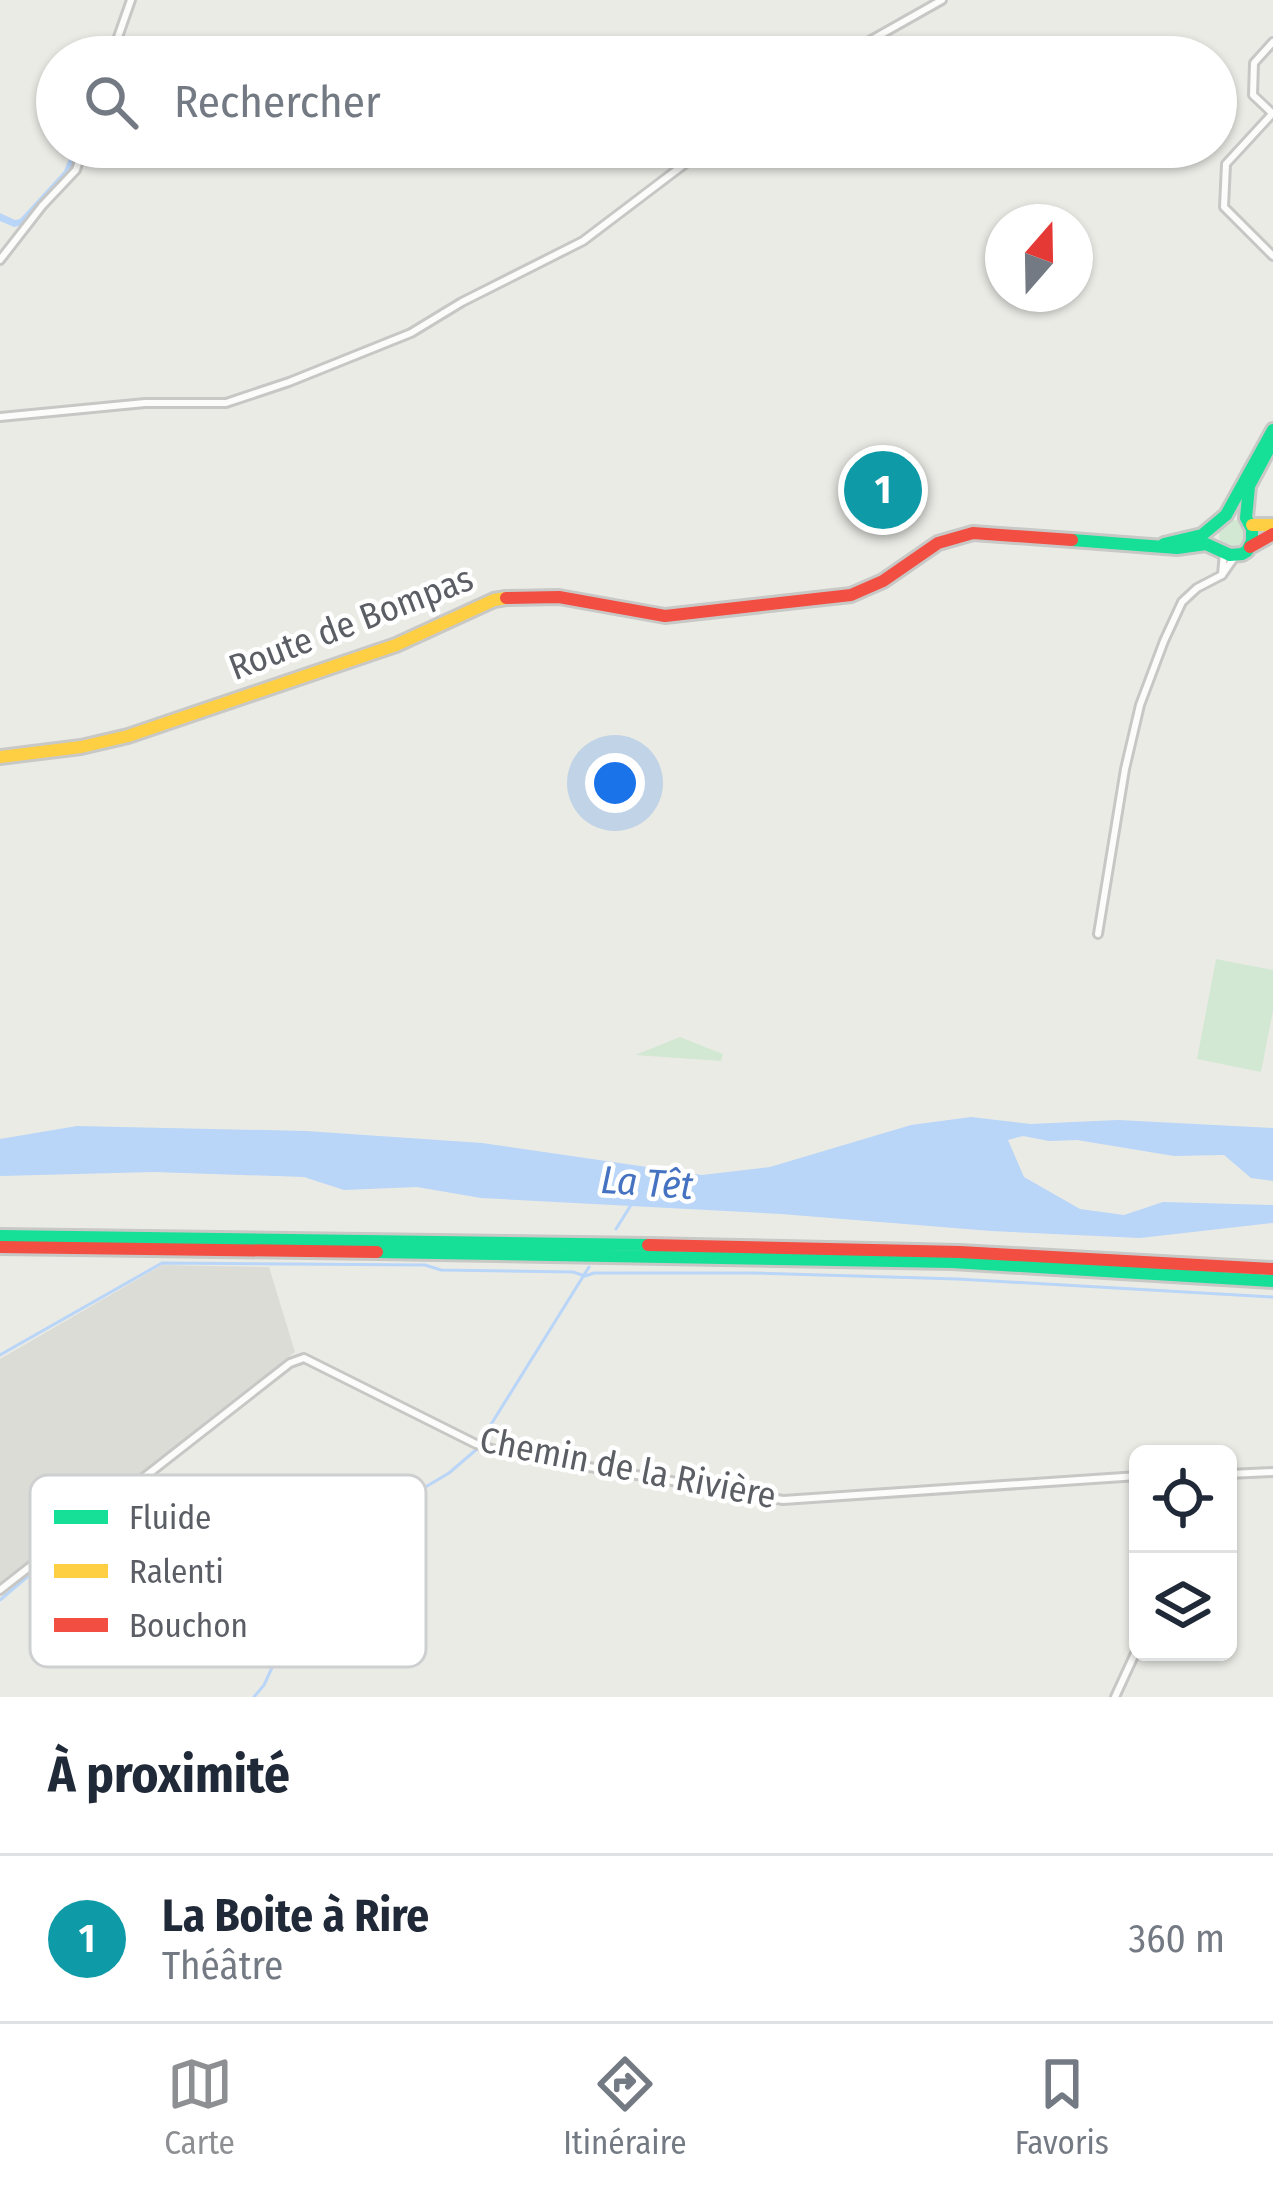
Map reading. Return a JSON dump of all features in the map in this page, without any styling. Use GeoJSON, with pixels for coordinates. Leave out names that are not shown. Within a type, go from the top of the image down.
{"type":"FeatureCollection","features":[{"type":"Feature","properties":{"kind":"main road"},"geometry":{"type":"LineString","coordinates":[[1140,546],[1188,539],[1220,521],[1235,504],[1252,463],[1273,430]]}},
{"type":"Feature","properties":{"kind":"main road"},"geometry":{"type":"LineString","coordinates":[[1250,547],[1254,536],[1249,486],[1273,442]]}},
{"type":"Feature","properties":{"kind":"main road"},"geometry":{"type":"LineString","coordinates":[[1226,552],[1214,538],[1220,521],[1235,514],[1273,530]]}},
{"type":"Feature","properties":{"kind":"main road"},"geometry":{"type":"LineString","coordinates":[[1140,546],[1177,548],[1201,543],[1226,552],[1250,547],[1273,530]]}},
{"type":"Feature","properties":{"kind":"main road","name":"Route de Bompas"},"geometry":{"type":"LineString","coordinates":[[0,757],[128,736],[396,645],[509,596],[567,597],[665,616],[868,591],[952,535],[1140,546]]}},
{"type":"Feature","properties":{"kind":"main road"},"geometry":{"type":"LineString","coordinates":[[0,1236],[850,1249],[1273,1269]]}},
{"type":"Feature","properties":{"kind":"main road"},"geometry":{"type":"LineString","coordinates":[[0,1247],[850,1258],[1273,1281]]}},
{"type":"Feature","properties":{"kind":"street"},"geometry":{"type":"LineString","coordinates":[[118,36],[131,0]]}},
{"type":"Feature","properties":{"kind":"street"},"geometry":{"type":"LineString","coordinates":[[878,36],[942,0]]}},
{"type":"Feature","properties":{"kind":"street"},"geometry":{"type":"LineString","coordinates":[[1237,152],[1273,114],[1253,95],[1254,63],[1273,42]]}},
{"type":"Feature","properties":{"kind":"street"},"geometry":{"type":"LineString","coordinates":[[0,260],[77,168]]}},
{"type":"Feature","properties":{"kind":"street"},"geometry":{"type":"LineString","coordinates":[[0,417],[146,403],[226,403],[289,382],[411,333],[583,241],[679,168]]}},
{"type":"Feature","properties":{"kind":"street"},"geometry":{"type":"LineString","coordinates":[[1226,168],[1224,207],[1273,256]]}},
{"type":"Feature","properties":{"kind":"street"},"geometry":{"type":"LineString","coordinates":[[1098,934],[1140,705],[1182,602],[1222,575],[1226,552]]}},
{"type":"Feature","properties":{"kind":"street","name":"Chemin de la Rivière"},"geometry":{"type":"LineString","coordinates":[[147,1475],[290,1363],[309,1358],[476,1444],[501,1452],[783,1500],[1129,1477]]}},
{"type":"Feature","properties":{"kind":"street"},"geometry":{"type":"LineString","coordinates":[[1237,1474],[1273,1472]]}},
{"type":"Feature","properties":{"kind":"street","name":"Chemin de la Rivière"},"geometry":{"type":"LineString","coordinates":[[0,1590],[30,1567]]}},
{"type":"Feature","properties":{"kind":"street"},"geometry":{"type":"LineString","coordinates":[[1115,1697],[1132,1661]]}},
{"type":"Feature","properties":{"kind":"shaded area"},"geometry":{"type":"Polygon","coordinates":[[[162,1265],[269,1267],[295,1352],[140,1475],[30,1475],[30,1562],[0,1586],[0,1359],[162,1265]]]}},
{"type":"Feature","properties":{"kind":"green space"},"geometry":{"type":"Polygon","coordinates":[[[1234,520],[1245,524],[1249,535],[1245,546],[1234,550],[1223,546],[1219,535],[1223,524],[1234,520]]]}},
{"type":"Feature","properties":{"kind":"green space"},"geometry":{"type":"Polygon","coordinates":[[[1216,959],[1273,970],[1273,1011],[1261,1072],[1197,1059],[1216,959]]]}},
{"type":"Feature","properties":{"kind":"green space"},"geometry":{"type":"Polygon","coordinates":[[[680,1037],[723,1054],[721,1061],[635,1055],[680,1037]]]}},
{"type":"Feature","properties":{"kind":"water"},"geometry":{"type":"Polygon","coordinates":[[[72,168],[23,225],[0,221],[0,213],[20,219],[72,168]]]}},
{"type":"Feature","properties":{"kind":"water","name":"La Têt"},"geometry":{"type":"Polygon","coordinates":[[[971,1117],[1030,1124],[1118,1120],[1273,1128],[1273,1181],[1251,1178],[1224,1155],[1174,1156],[1023,1136],[1008,1140],[1024,1177],[1080,1209],[1124,1215],[1163,1202],[1273,1205],[1273,1223],[1140,1238],[481,1198],[417,1187],[344,1190],[304,1177],[154,1172],[0,1176],[0,1139],[77,1126],[306,1131],[482,1143],[702,1175],[770,1167],[911,1125],[971,1117]]]}},
{"type":"Feature","properties":{"kind":"waterway","name":"La Têt"},"geometry":{"type":"LineString","coordinates":[[616,1229],[631,1205]]}},
{"type":"Feature","properties":{"kind":"waterway"},"geometry":{"type":"LineString","coordinates":[[0,1355],[162,1263],[425,1265],[441,1270],[585,1276],[752,1273],[958,1279],[1273,1297]]}},
{"type":"Feature","properties":{"kind":"waterway"},"geometry":{"type":"LineString","coordinates":[[480,1442],[589,1267]]}},
{"type":"Feature","properties":{"kind":"waterway"},"geometry":{"type":"LineString","coordinates":[[426,1487],[477,1449]]}},
{"type":"Feature","properties":{"kind":"waterway"},"geometry":{"type":"LineString","coordinates":[[0,1600],[30,1575]]}},
{"type":"Feature","properties":{"kind":"waterway"},"geometry":{"type":"LineString","coordinates":[[254,1697],[272,1667]]}},
{"type":"Feature","properties":{"kind":"traffic: fast"},"geometry":{"type":"LineString","coordinates":[[1164,544],[1202,535],[1226,515],[1273,430]]}},
{"type":"Feature","properties":{"kind":"traffic: fast"},"geometry":{"type":"LineString","coordinates":[[1072,540],[1177,548],[1206,544],[1230,555],[1242,554],[1252,541],[1246,518],[1249,486],[1273,441]]}},
{"type":"Feature","properties":{"kind":"traffic: fast"},"geometry":{"type":"LineString","coordinates":[[0,1236],[648,1245]]}},
{"type":"Feature","properties":{"kind":"traffic: fast"},"geometry":{"type":"LineString","coordinates":[[377,1252],[952,1262],[1273,1281]]}},
{"type":"Feature","properties":{"kind":"traffic: slow"},"geometry":{"type":"LineString","coordinates":[[1252,525],[1273,525]]}},
{"type":"Feature","properties":{"kind":"traffic: slow"},"geometry":{"type":"LineString","coordinates":[[0,757],[128,736],[396,645],[506,598]]}},
{"type":"Feature","properties":{"kind":"traffic: jam"},"geometry":{"type":"LineString","coordinates":[[506,598],[559,597],[665,616],[851,595],[883,581],[938,543],[973,533],[1072,540]]}},
{"type":"Feature","properties":{"kind":"traffic: jam"},"geometry":{"type":"LineString","coordinates":[[1250,547],[1273,534]]}},
{"type":"Feature","properties":{"kind":"traffic: jam"},"geometry":{"type":"LineString","coordinates":[[648,1245],[960,1252],[1273,1269]]}},
{"type":"Feature","properties":{"kind":"traffic: jam"},"geometry":{"type":"LineString","coordinates":[[0,1247],[377,1252]]}},
{"type":"Feature","properties":{"kind":"place","name":"La Boite à Rire"},"geometry":{"type":"Point","coordinates":[883,490]}}]}
